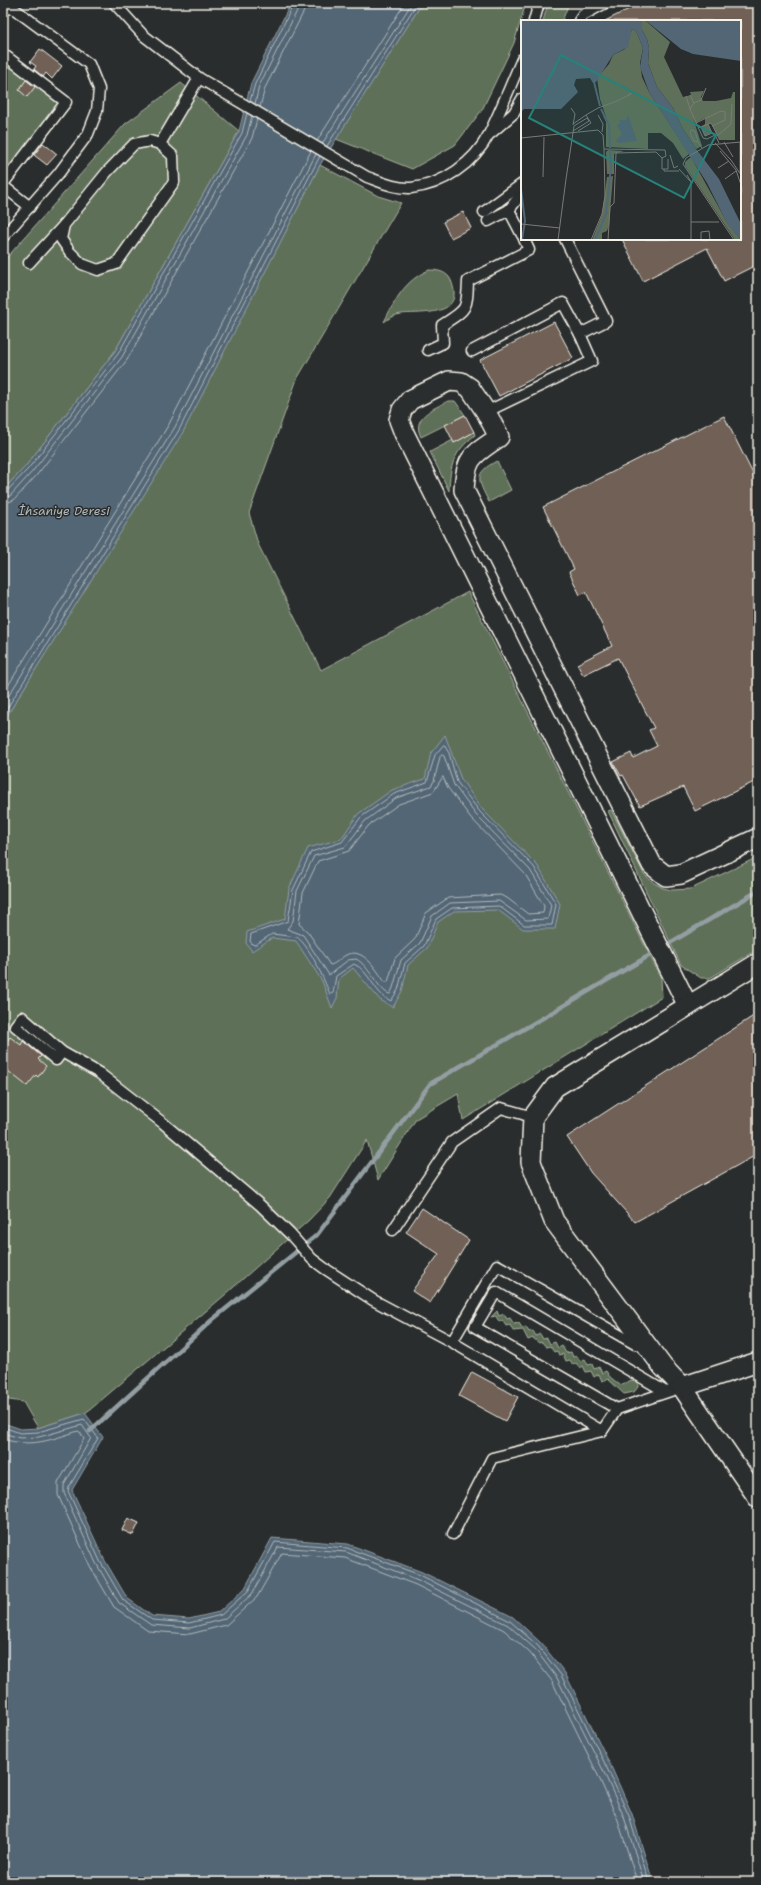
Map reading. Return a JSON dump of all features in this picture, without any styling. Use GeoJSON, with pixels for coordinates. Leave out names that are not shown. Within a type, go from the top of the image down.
{"type":"FeatureCollection","features":[{"type":"Feature","properties":{"kind":"street"},"geometry":{"type":"LineString","coordinates":[[688,1006],[404,433],[399,420],[402,410],[410,400],[449,380],[461,382],[470,388],[486,412],[499,437],[473,455],[465,470],[464,490],[652,865],[666,876],[681,874],[758,838]]}},
{"type":"Feature","properties":{"kind":"street"},"geometry":{"type":"LineString","coordinates":[[758,963],[555,1087],[533,1117],[531,1162],[554,1221],[663,1367],[674,1390],[758,1498]]}},
{"type":"Feature","properties":{"kind":"street"},"geometry":{"type":"LineString","coordinates":[[674,1390],[758,1362]]}},
{"type":"Feature","properties":{"kind":"lane"},"geometry":{"type":"LineString","coordinates":[[114,3],[143,35],[199,78],[367,177],[389,186],[411,188],[441,180],[459,169],[473,156],[488,135],[521,60]]}},
{"type":"Feature","properties":{"kind":"lane"},"geometry":{"type":"LineString","coordinates":[[534,20],[539,3]]}},
{"type":"Feature","properties":{"kind":"lane"},"geometry":{"type":"LineString","coordinates":[[580,20],[583,15],[605,3]]}},
{"type":"Feature","properties":{"kind":"lane"},"geometry":{"type":"LineString","coordinates":[[3,237],[30,208],[59,173],[88,134],[97,110],[99,89],[88,64],[10,7]]}},
{"type":"Feature","properties":{"kind":"lane"},"geometry":{"type":"LineString","coordinates":[[3,54],[66,102],[3,185],[30,208]]}},
{"type":"Feature","properties":{"kind":"lane"},"geometry":{"type":"LineString","coordinates":[[160,144],[199,78]]}},
{"type":"Feature","properties":{"kind":"lane"},"geometry":{"type":"LineString","coordinates":[[488,135],[514,113],[521,101]]}},
{"type":"Feature","properties":{"kind":"lane"},"geometry":{"type":"LineString","coordinates":[[29,263],[64,225],[107,172],[134,144],[150,141],[160,144],[173,156],[174,182],[116,264],[98,270],[82,264],[70,252],[61,239],[64,225]]}},
{"type":"Feature","properties":{"kind":"lane"},"geometry":{"type":"LineString","coordinates":[[521,185],[486,216],[510,210],[521,194]]}},
{"type":"Feature","properties":{"kind":"lane"},"geometry":{"type":"LineString","coordinates":[[510,210],[521,233]]}},
{"type":"Feature","properties":{"kind":"lane"},"geometry":{"type":"LineString","coordinates":[[428,350],[443,343],[442,325],[459,314],[467,305],[468,281],[529,250],[524,240]]}},
{"type":"Feature","properties":{"kind":"lane"},"geometry":{"type":"LineString","coordinates":[[566,240],[606,321],[580,334]]}},
{"type":"Feature","properties":{"kind":"lane"},"geometry":{"type":"LineString","coordinates":[[472,351],[564,303],[592,361],[486,412]]}},
{"type":"Feature","properties":{"kind":"lane"},"geometry":{"type":"LineString","coordinates":[[62,1052],[56,1060],[15,1026],[22,1017],[62,1052],[99,1073],[163,1123],[260,1205],[290,1234],[312,1259],[373,1300],[452,1342],[602,1431]]}},
{"type":"Feature","properties":{"kind":"lane"},"geometry":{"type":"LineString","coordinates":[[393,1230],[452,1142],[500,1108],[533,1117]]}},
{"type":"Feature","properties":{"kind":"lane"},"geometry":{"type":"LineString","coordinates":[[452,1342],[497,1265],[635,1344],[646,1344]]}},
{"type":"Feature","properties":{"kind":"lane"},"geometry":{"type":"LineString","coordinates":[[617,1409],[475,1326],[496,1292],[674,1390]]}},
{"type":"Feature","properties":{"kind":"lane"},"geometry":{"type":"LineString","coordinates":[[453,1534],[492,1458],[602,1431],[617,1409],[674,1390]]}},
{"type":"Feature","properties":{"kind":"green space"},"geometry":{"type":"Polygon","coordinates":[[[422,3],[526,3],[514,43],[482,110],[455,145],[412,169],[336,139],[422,3]]]}},
{"type":"Feature","properties":{"kind":"green space"},"geometry":{"type":"Polygon","coordinates":[[[548,3],[569,3],[562,20],[543,20],[548,3]]]}},
{"type":"Feature","properties":{"kind":"green space"},"geometry":{"type":"Polygon","coordinates":[[[3,54],[66,102],[3,184],[3,54]]]}},
{"type":"Feature","properties":{"kind":"green space"},"geometry":{"type":"Polygon","coordinates":[[[181,83],[239,131],[115,351],[25,467],[3,490],[3,262],[125,124],[181,83]]]}},
{"type":"Feature","properties":{"kind":"green space"},"geometry":{"type":"Polygon","coordinates":[[[320,165],[378,196],[401,203],[297,379],[249,513],[258,544],[321,670],[468,592],[661,978],[662,997],[463,1120],[458,1094],[416,1119],[378,1180],[367,1140],[330,1198],[309,1220],[226,1294],[85,1413],[38,1428],[23,1402],[3,1399],[3,722],[182,432],[320,165]]]}},
{"type":"Feature","properties":{"kind":"green space"},"geometry":{"type":"Polygon","coordinates":[[[429,270],[442,272],[450,279],[454,291],[453,299],[449,305],[434,312],[398,314],[384,322],[392,306],[407,285],[413,279],[429,270]]]}},
{"type":"Feature","properties":{"kind":"green space"},"geometry":{"type":"Polygon","coordinates":[[[448,401],[455,401],[465,415],[421,437],[419,424],[421,419],[425,414],[448,401]]]}},
{"type":"Feature","properties":{"kind":"green space"},"geometry":{"type":"Polygon","coordinates":[[[474,432],[475,435],[462,447],[454,459],[449,491],[430,452],[453,440],[454,443],[474,432]]]}},
{"type":"Feature","properties":{"kind":"green space"},"geometry":{"type":"Polygon","coordinates":[[[497,461],[511,490],[489,502],[480,483],[480,478],[481,474],[489,465],[497,461]]]}},
{"type":"Feature","properties":{"kind":"green space"},"geometry":{"type":"Polygon","coordinates":[[[611,810],[644,874],[654,883],[663,888],[672,890],[691,889],[758,857],[758,949],[710,978],[701,978],[681,965],[608,811],[611,810]]]}},
{"type":"Feature","properties":{"kind":"green space"},"geometry":{"type":"Polygon","coordinates":[[[497,1311],[499,1316],[504,1314],[507,1319],[510,1318],[514,1324],[519,1323],[522,1328],[526,1327],[529,1332],[533,1331],[536,1336],[540,1334],[543,1339],[547,1338],[550,1344],[555,1342],[558,1348],[562,1346],[566,1353],[571,1352],[573,1357],[577,1356],[580,1361],[585,1359],[588,1365],[592,1364],[594,1369],[599,1367],[602,1373],[606,1371],[610,1377],[620,1385],[632,1380],[638,1382],[638,1387],[634,1392],[624,1394],[608,1379],[602,1381],[599,1374],[594,1377],[591,1371],[586,1372],[583,1366],[580,1368],[576,1363],[573,1365],[570,1360],[566,1361],[563,1354],[559,1355],[557,1351],[554,1352],[550,1346],[546,1347],[542,1342],[539,1343],[533,1338],[528,1340],[523,1330],[513,1331],[510,1325],[506,1326],[502,1320],[499,1322],[496,1316],[491,1317],[497,1311]]]}},
{"type":"Feature","properties":{"kind":"water","name":"İhsaniye Deresi"},"geometry":{"type":"Polygon","coordinates":[[[291,3],[422,3],[320,165],[183,432],[3,722],[3,490],[25,467],[115,351],[239,131],[251,83],[291,3]]]}},
{"type":"Feature","properties":{"kind":"water"},"geometry":{"type":"Polygon","coordinates":[[[445,735],[461,779],[482,809],[537,865],[560,904],[555,929],[523,929],[498,910],[454,911],[438,922],[427,948],[408,965],[402,991],[393,1007],[380,1000],[353,968],[339,979],[337,998],[332,1008],[322,981],[296,941],[272,938],[252,951],[246,943],[247,932],[285,919],[289,889],[308,848],[341,839],[358,814],[392,790],[425,779],[431,753],[445,735]]]}},
{"type":"Feature","properties":{"kind":"water"},"geometry":{"type":"Polygon","coordinates":[[[85,1413],[94,1425],[91,1430],[95,1427],[103,1437],[72,1490],[104,1559],[127,1598],[152,1616],[189,1619],[219,1612],[245,1588],[272,1538],[348,1544],[422,1572],[513,1617],[541,1643],[565,1673],[610,1764],[632,1814],[653,1882],[3,1882],[3,1423],[21,1429],[38,1428],[85,1413]]]}},
{"type":"Feature","properties":{"kind":"building"},"geometry":{"type":"Polygon","coordinates":[[[641,3],[758,3],[758,264],[724,281],[707,248],[643,281],[622,240],[741,240],[741,20],[607,20],[641,3]]]}},
{"type":"Feature","properties":{"kind":"building"},"geometry":{"type":"Polygon","coordinates":[[[40,49],[62,66],[52,79],[46,73],[43,77],[34,69],[36,66],[30,62],[40,49]]]}},
{"type":"Feature","properties":{"kind":"building"},"geometry":{"type":"Polygon","coordinates":[[[26,80],[35,87],[27,97],[19,90],[26,80]]]}},
{"type":"Feature","properties":{"kind":"building"},"geometry":{"type":"Polygon","coordinates":[[[43,143],[57,154],[47,165],[34,155],[43,143]]]}},
{"type":"Feature","properties":{"kind":"building"},"geometry":{"type":"Polygon","coordinates":[[[463,212],[471,228],[451,238],[443,222],[463,212]]]}},
{"type":"Feature","properties":{"kind":"building"},"geometry":{"type":"Polygon","coordinates":[[[554,322],[573,358],[499,396],[480,360],[554,322]]]}},
{"type":"Feature","properties":{"kind":"building"},"geometry":{"type":"Polygon","coordinates":[[[465,415],[474,432],[454,443],[445,425],[465,415]]]}},
{"type":"Feature","properties":{"kind":"building"},"geometry":{"type":"Polygon","coordinates":[[[724,416],[758,484],[758,780],[695,811],[683,787],[640,806],[623,775],[621,776],[613,762],[631,753],[633,758],[657,746],[649,730],[654,728],[618,658],[583,675],[577,664],[612,646],[586,592],[580,595],[569,572],[574,569],[543,507],[724,416]]]}},
{"type":"Feature","properties":{"kind":"building"},"geometry":{"type":"Polygon","coordinates":[[[758,1013],[758,1154],[635,1222],[591,1173],[567,1137],[758,1013]]]}},
{"type":"Feature","properties":{"kind":"building"},"geometry":{"type":"Polygon","coordinates":[[[10,1037],[21,1045],[23,1041],[41,1056],[38,1059],[46,1066],[38,1077],[36,1075],[27,1086],[3,1067],[3,1046],[10,1037]]]}},
{"type":"Feature","properties":{"kind":"building"},"geometry":{"type":"Polygon","coordinates":[[[422,1208],[469,1240],[430,1303],[412,1291],[439,1254],[406,1232],[422,1208]]]}},
{"type":"Feature","properties":{"kind":"building"},"geometry":{"type":"Polygon","coordinates":[[[472,1372],[518,1397],[505,1421],[459,1396],[472,1372]]]}},
{"type":"Feature","properties":{"kind":"building"},"geometry":{"type":"Polygon","coordinates":[[[128,1518],[139,1523],[133,1535],[122,1530],[128,1518]]]}},
{"type":"Feature","properties":{"kind":"waterway"},"geometry":{"type":"LineString","coordinates":[[663,947],[758,891]]}},
{"type":"Feature","properties":{"kind":"waterway"},"geometry":{"type":"LineString","coordinates":[[90,1431],[212,1320],[317,1235],[430,1084],[657,951]]}}]}
